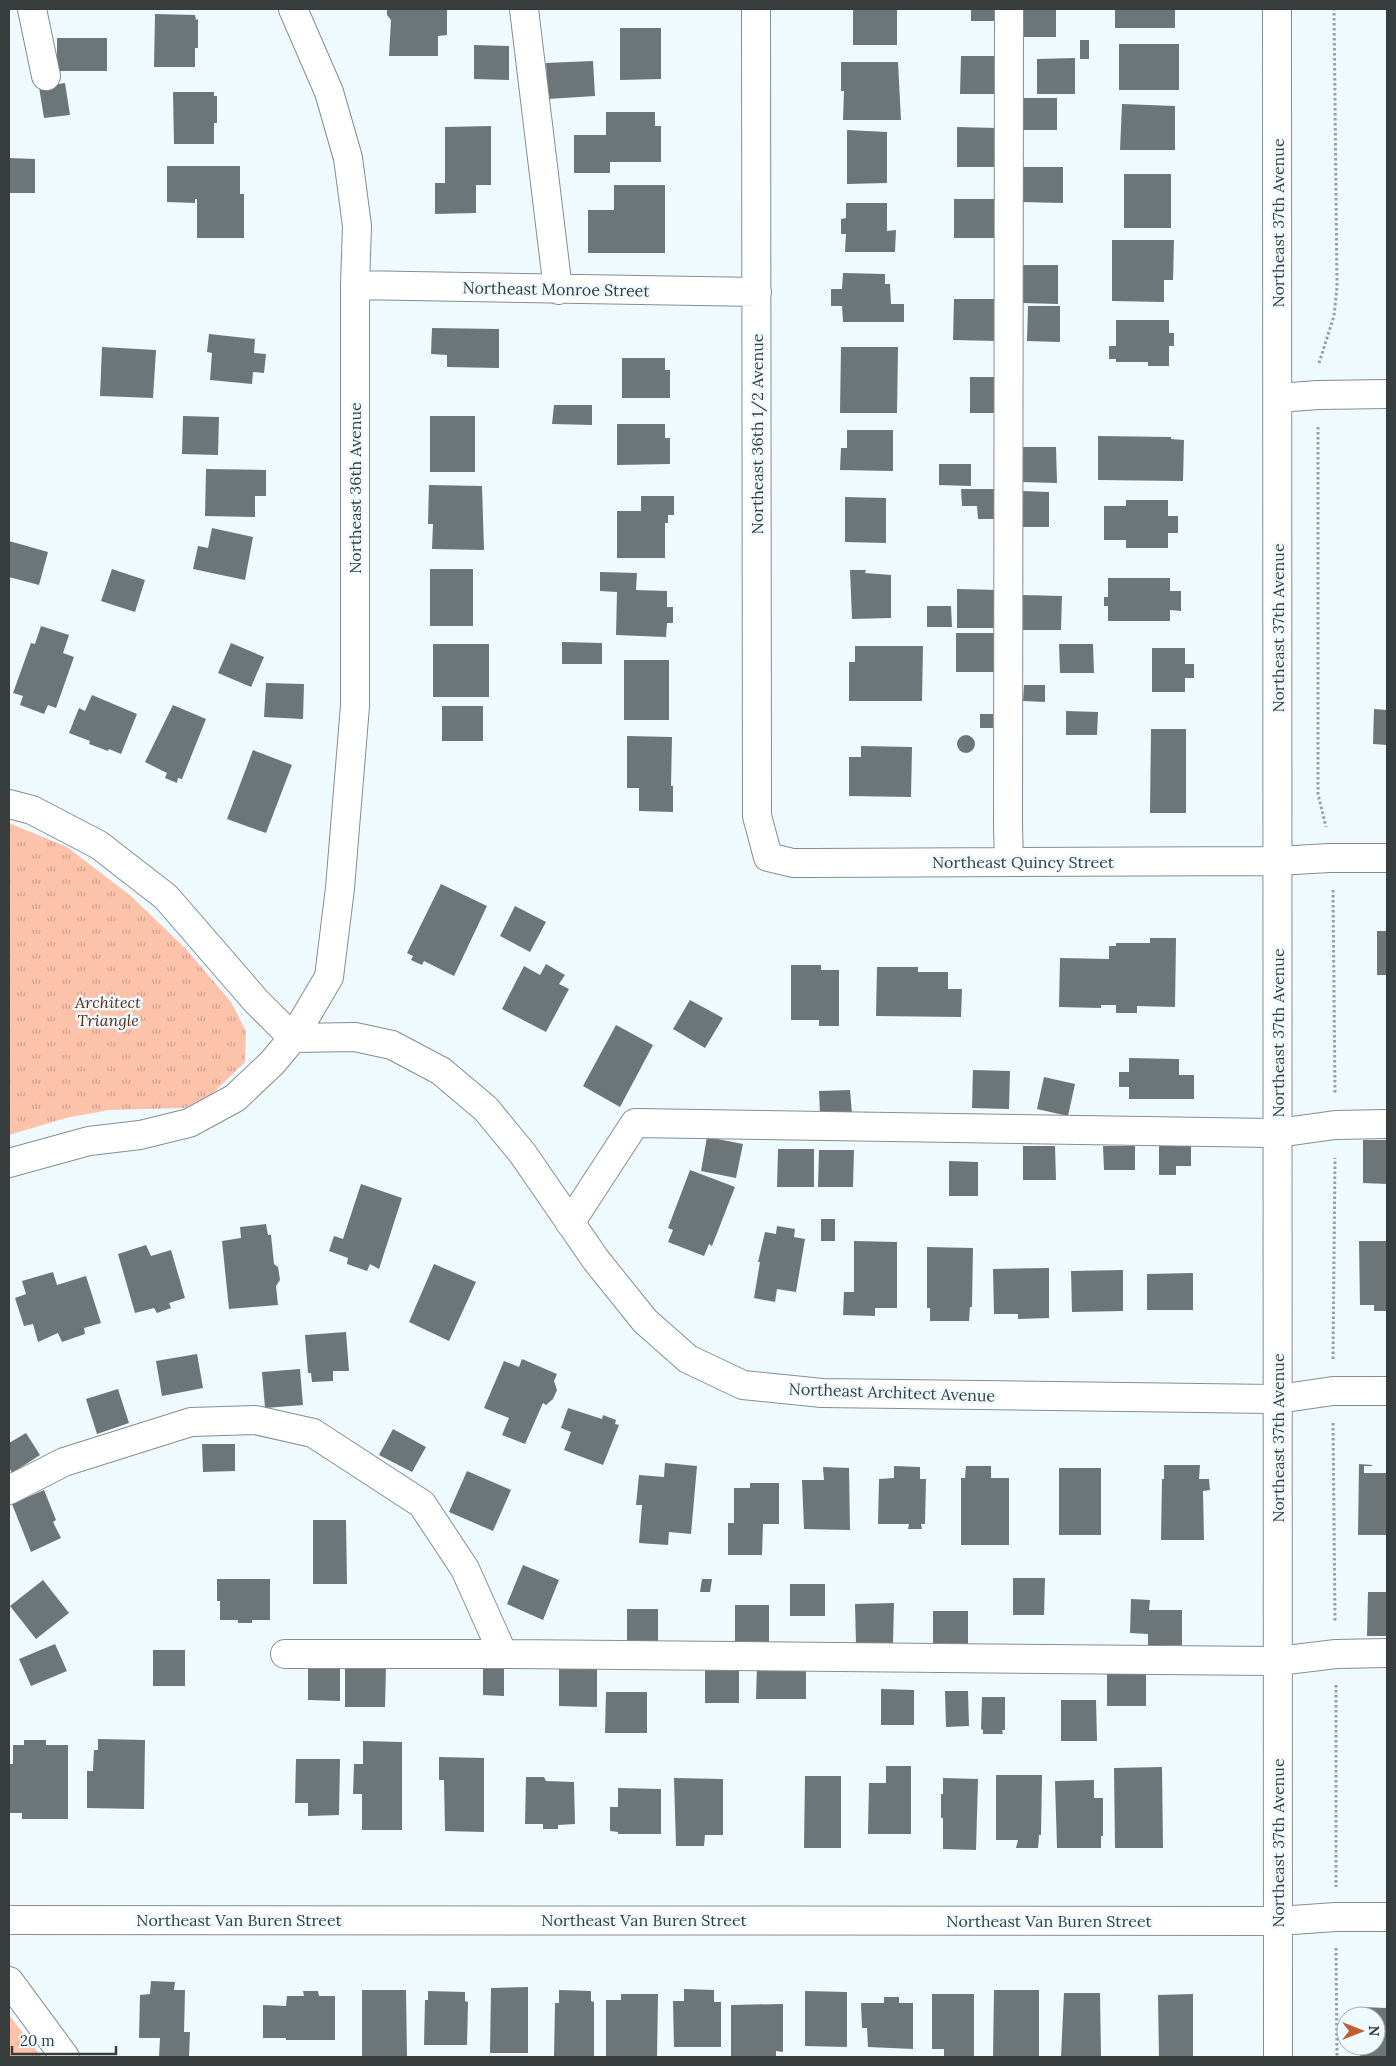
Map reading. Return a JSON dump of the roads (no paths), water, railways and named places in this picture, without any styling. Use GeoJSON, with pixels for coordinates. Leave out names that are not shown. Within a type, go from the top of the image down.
{"type":"FeatureCollection","features":[{"type":"Feature","properties":{"kind":"street"},"geometry":{"type":"LineString","coordinates":[[32,9],[46,76]]}},
{"type":"Feature","properties":{"kind":"street","name":"Northeast 36th Avenue"},"geometry":{"type":"LineString","coordinates":[[293,9],[329,92],[348,158],[357,226],[355,285],[355,706],[340,888],[329,977],[293,1038]]}},
{"type":"Feature","properties":{"kind":"street"},"geometry":{"type":"LineString","coordinates":[[524,9],[558,290]]}},
{"type":"Feature","properties":{"kind":"street","name":"Northeast 36th 1/2 Avenue"},"geometry":{"type":"LineString","coordinates":[[756,9],[757,816],[768,857]]}},
{"type":"Feature","properties":{"kind":"street"},"geometry":{"type":"LineString","coordinates":[[1008,9],[1009,862]]}},
{"type":"Feature","properties":{"kind":"street","name":"Northeast 37th Avenue"},"geometry":{"type":"LineString","coordinates":[[1277,9],[1278,2057]]}},
{"type":"Feature","properties":{"kind":"street","name":"Northeast Monroe Street"},"geometry":{"type":"LineString","coordinates":[[355,285],[757,292]]}},
{"type":"Feature","properties":{"kind":"street"},"geometry":{"type":"LineString","coordinates":[[1278,398],[1318,395],[1387,394]]}},
{"type":"Feature","properties":{"kind":"street"},"geometry":{"type":"LineString","coordinates":[[9,804],[32,810],[99,845],[166,897],[256,1001],[293,1038],[272,1063],[235,1098],[189,1123],[140,1135],[89,1141],[9,1163]]}},
{"type":"Feature","properties":{"kind":"street","name":"Northeast Quincy Street"},"geometry":{"type":"LineString","coordinates":[[768,857],[793,862],[812,863],[1278,861],[1329,858],[1387,858]]}},
{"type":"Feature","properties":{"kind":"street","name":"Northeast Architect Avenue"},"geometry":{"type":"LineString","coordinates":[[293,1038],[355,1037],[392,1046],[442,1071],[486,1109],[523,1154],[596,1260],[645,1321],[688,1359],[743,1385],[822,1393],[1278,1399],[1333,1391],[1387,1391]]}},
{"type":"Feature","properties":{"kind":"street"},"geometry":{"type":"LineString","coordinates":[[570,1223],[635,1123],[1278,1133],[1335,1125],[1387,1124]]}},
{"type":"Feature","properties":{"kind":"street"},"geometry":{"type":"LineString","coordinates":[[9,1490],[64,1462],[191,1422],[255,1420],[313,1433],[422,1504],[465,1569],[503,1654]]}},
{"type":"Feature","properties":{"kind":"street"},"geometry":{"type":"LineString","coordinates":[[285,1654],[503,1654],[1278,1661],[1336,1654],[1387,1653]]}},
{"type":"Feature","properties":{"kind":"street","name":"Northeast Van Buren Street"},"geometry":{"type":"LineString","coordinates":[[9,1920],[1278,1922],[1336,1917],[1387,1917]]}},
{"type":"Feature","properties":{"kind":"street"},"geometry":{"type":"LineString","coordinates":[[9,1981],[65,2057]]}},
{"type":"Feature","properties":{"kind":"park label","name":"Architect Triangle"},"geometry":{"type":"Point","coordinates":[108,1011]}}]}
